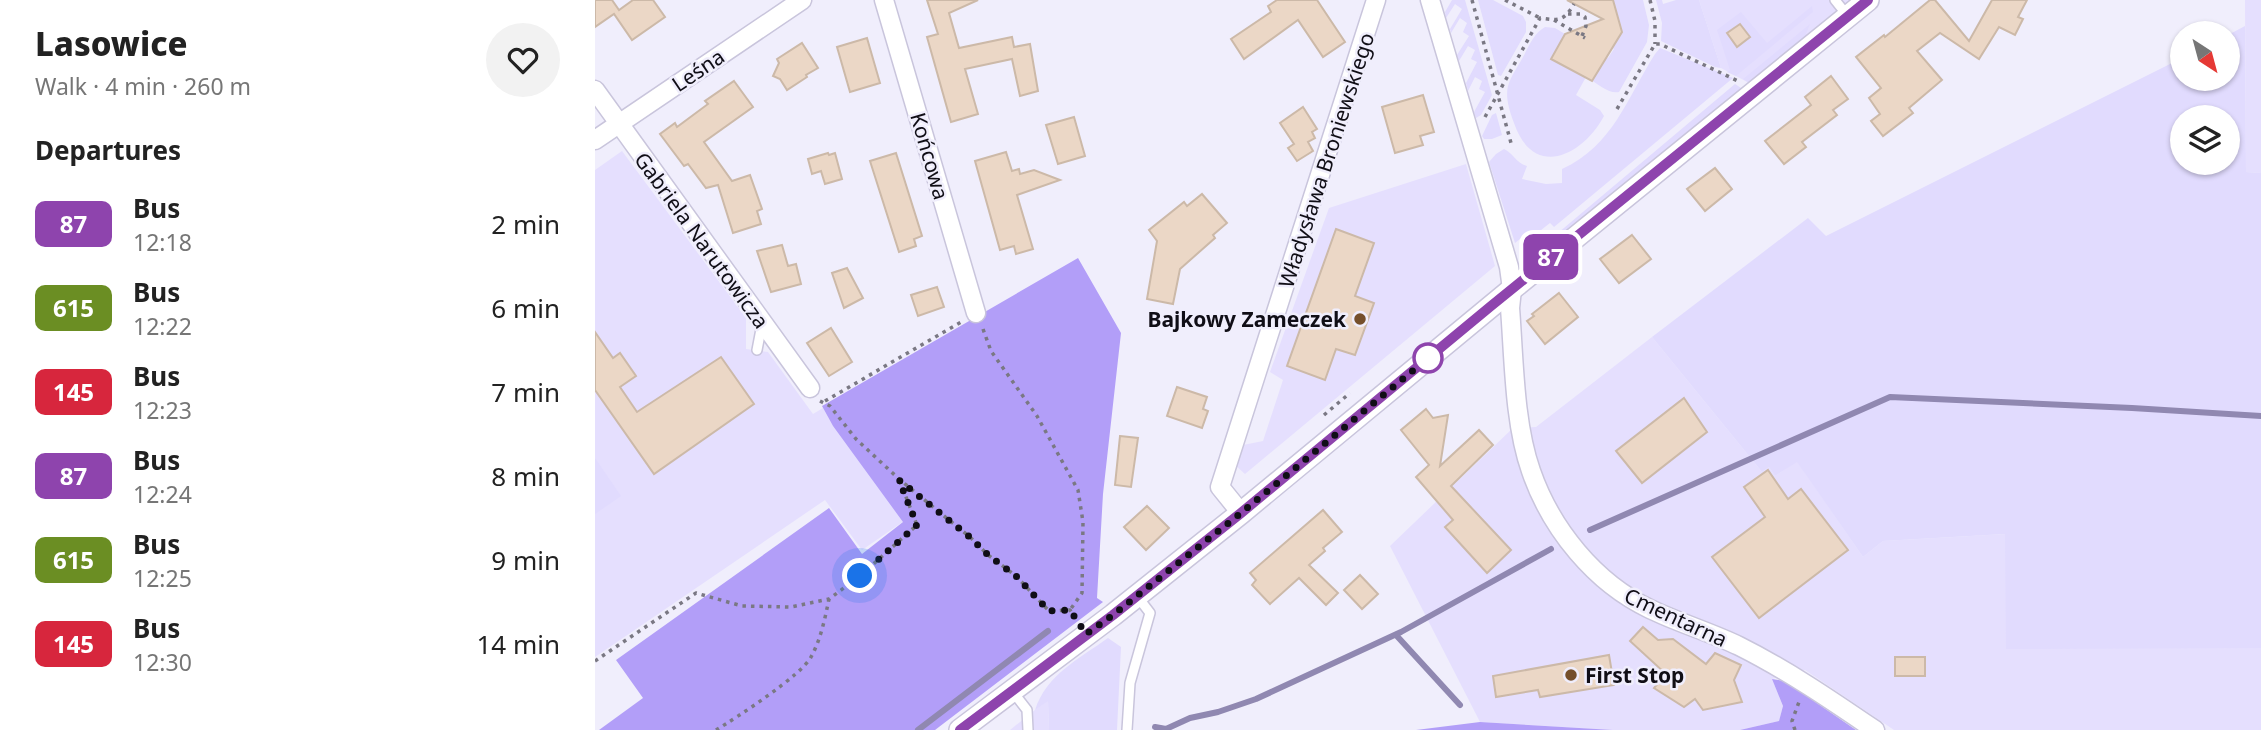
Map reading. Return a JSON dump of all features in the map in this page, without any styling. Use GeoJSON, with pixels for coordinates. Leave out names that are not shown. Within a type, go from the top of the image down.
{"type":"FeatureCollection","features":[{"type":"Feature","properties":{"kind":"street","name":"Leśna"},"geometry":{"type":"LineString","coordinates":[[595,140],[801,0]]}},
{"type":"Feature","properties":{"kind":"street","name":"Końcowa"},"geometry":{"type":"LineString","coordinates":[[884,0],[976,313]]}},
{"type":"Feature","properties":{"kind":"street","name":"Władysława Broniewskiego"},"geometry":{"type":"LineString","coordinates":[[1241,513],[1220,487],[1377,0]]}},
{"type":"Feature","properties":{"kind":"street"},"geometry":{"type":"LineString","coordinates":[[1430,0],[1506,255],[1512,289]]}},
{"type":"Feature","properties":{"kind":"street"},"geometry":{"type":"LineString","coordinates":[[960,730],[1137,596],[1241,513],[1512,289],[1842,8],[1868,0]]}},
{"type":"Feature","properties":{"kind":"street","name":"Gabriela Narutowicza"},"geometry":{"type":"LineString","coordinates":[[595,90],[810,388]]}},
{"type":"Feature","properties":{"kind":"street","name":"Cmentarna"},"geometry":{"type":"LineString","coordinates":[[1512,289],[1510,308],[1521,438],[1545,504],[1586,563],[1610,586],[1649,608],[1738,646],[1805,683],[1875,730]]}},
{"type":"Feature","properties":{"kind":"lane"},"geometry":{"type":"LineString","coordinates":[[757,350],[762,322]]}},
{"type":"Feature","properties":{"kind":"lane"},"geometry":{"type":"LineString","coordinates":[[1127,730],[1130,683],[1150,613],[1137,596]]}},
{"type":"Feature","properties":{"kind":"lane"},"geometry":{"type":"LineString","coordinates":[[1011,690],[1027,710],[1028,730]]}},
{"type":"Feature","properties":{"kind":"path"},"geometry":{"type":"LineString","coordinates":[[1472,0],[1511,143]]}},
{"type":"Feature","properties":{"kind":"path"},"geometry":{"type":"LineString","coordinates":[[1505,0],[1540,18],[1554,20],[1583,37],[1585,17],[1568,14]]}},
{"type":"Feature","properties":{"kind":"path"},"geometry":{"type":"LineString","coordinates":[[1617,109],[1655,44],[1655,21],[1650,0]]}},
{"type":"Feature","properties":{"kind":"path"},"geometry":{"type":"LineString","coordinates":[[1554,20],[1568,14],[1574,4]]}},
{"type":"Feature","properties":{"kind":"path"},"geometry":{"type":"LineString","coordinates":[[1469,131],[1479,128],[1540,18]]}},
{"type":"Feature","properties":{"kind":"path"},"geometry":{"type":"LineString","coordinates":[[1655,44],[1742,84]]}},
{"type":"Feature","properties":{"kind":"path"},"geometry":{"type":"LineString","coordinates":[[821,403],[976,313],[991,351],[1037,416],[1078,490],[1083,522],[1082,593],[1070,610]]}},
{"type":"Feature","properties":{"kind":"path"},"geometry":{"type":"LineString","coordinates":[[810,388],[821,403],[829,406],[856,439],[899,480],[1016,576],[1049,611],[1070,610]]}},
{"type":"Feature","properties":{"kind":"path"},"geometry":{"type":"LineString","coordinates":[[595,661],[696,593],[742,606],[791,607],[829,599],[860,576],[917,525],[899,480]]}},
{"type":"Feature","properties":{"kind":"path"},"geometry":{"type":"LineString","coordinates":[[716,730],[774,691],[810,659],[823,625],[829,599]]}},
{"type":"Feature","properties":{"kind":"path"},"geometry":{"type":"LineString","coordinates":[[1070,610],[1086,634]]}},
{"type":"Feature","properties":{"kind":"path"},"geometry":{"type":"LineString","coordinates":[[1794,730],[1792,721],[1805,683]]}},
{"type":"Feature","properties":{"kind":"shaded area"},"geometry":{"type":"Polygon","coordinates":[[[1452,0],[1465,0],[1492,95],[1481,115],[1476,118],[1474,112],[1485,92],[1479,89],[1482,81],[1475,77],[1468,91],[1466,83],[1477,62],[1471,59],[1475,50],[1468,46],[1459,61],[1457,55],[1469,36],[1463,32],[1467,23],[1460,18],[1451,33],[1450,29],[1462,9],[1455,4],[1446,18],[1445,12],[1452,0]]]}},
{"type":"Feature","properties":{"kind":"shaded area"},"geometry":{"type":"Polygon","coordinates":[[[1478,0],[1493,0],[1523,16],[1526,22],[1526,32],[1501,76],[1498,75],[1478,0]]]}},
{"type":"Feature","properties":{"kind":"shaded area"},"geometry":{"type":"Polygon","coordinates":[[[1613,0],[1643,0],[1649,25],[1647,42],[1619,92],[1604,89],[1591,80],[1614,49],[1611,47],[1622,32],[1616,21],[1618,20],[1613,0]]]}},
{"type":"Feature","properties":{"kind":"shaded area"},"geometry":{"type":"Polygon","coordinates":[[[1656,0],[1662,0],[1663,4],[1676,0],[1699,0],[1721,68],[1661,41],[1662,23],[1656,0]]]}},
{"type":"Feature","properties":{"kind":"shaded area"},"geometry":{"type":"Polygon","coordinates":[[[1699,0],[1851,0],[1751,84],[1721,68],[1699,0]]]}},
{"type":"Feature","properties":{"kind":"shaded area"},"geometry":{"type":"Polygon","coordinates":[[[2245,0],[2261,0],[2261,173],[2246,172],[2245,0]]]}},
{"type":"Feature","properties":{"kind":"shaded area"},"geometry":{"type":"Polygon","coordinates":[[[1812,6],[1813,12],[1736,76],[1727,72],[1730,70],[1717,30],[1741,12],[1767,43],[1812,6]]]}},
{"type":"Feature","properties":{"kind":"shaded area"},"geometry":{"type":"Polygon","coordinates":[[[1810,24],[1804,39],[1751,84],[1743,79],[1810,24]]]}},
{"type":"Feature","properties":{"kind":"shaded area"},"geometry":{"type":"Polygon","coordinates":[[[2245,26],[2246,172],[2261,173],[2261,648],[2006,649],[2005,534],[1883,541],[1863,557],[1797,462],[1775,476],[1769,467],[1762,472],[1652,337],[1808,218],[1826,236],[2170,64],[2170,91],[2240,91],[2240,29],[2245,26]]]}},
{"type":"Feature","properties":{"kind":"shaded area"},"geometry":{"type":"Polygon","coordinates":[[[1545,27],[1555,28],[1565,34],[1552,57],[1553,60],[1586,77],[1576,95],[1600,110],[1604,116],[1583,142],[1558,156],[1545,156],[1533,151],[1522,140],[1510,110],[1507,91],[1532,40],[1545,27]]]}},
{"type":"Feature","properties":{"kind":"shaded area"},"geometry":{"type":"Polygon","coordinates":[[[1660,48],[1733,78],[1554,227],[1550,223],[1526,242],[1520,239],[1515,243],[1489,162],[1504,149],[1527,166],[1522,179],[1546,184],[1562,183],[1562,169],[1594,148],[1606,134],[1660,48]]]}},
{"type":"Feature","properties":{"kind":"shaded area"},"geometry":{"type":"Polygon","coordinates":[[[1735,84],[1744,90],[1562,237],[1558,233],[1735,84]]]}},
{"type":"Feature","properties":{"kind":"shaded area"},"geometry":{"type":"Polygon","coordinates":[[[1496,113],[1502,135],[1484,139],[1482,136],[1492,115],[1496,113]]]}},
{"type":"Feature","properties":{"kind":"shaded area"},"geometry":{"type":"Polygon","coordinates":[[[622,151],[746,318],[746,349],[768,352],[813,414],[823,408],[833,426],[904,521],[862,550],[825,500],[595,657],[595,170],[622,151]]]}},
{"type":"Feature","properties":{"kind":"shaded area","name":"Bajkowy Zameczek"},"geometry":{"type":"Polygon","coordinates":[[[1466,164],[1495,266],[1245,474],[1235,465],[1243,445],[1263,441],[1283,380],[1270,372],[1329,208],[1466,164]]]}},
{"type":"Feature","properties":{"kind":"shaded area"},"geometry":{"type":"Polygon","coordinates":[[[1078,258],[1121,333],[1103,494],[1097,598],[1103,602],[935,730],[599,730],[643,698],[616,660],[829,508],[862,554],[903,522],[833,426],[822,406],[1078,258]]]}},
{"type":"Feature","properties":{"kind":"shaded area"},"geometry":{"type":"Polygon","coordinates":[[[1652,337],[1762,472],[1769,467],[1775,476],[1797,461],[1863,557],[1883,541],[2006,534],[2223,647],[2261,648],[2261,730],[1894,730],[1805,670],[1772,679],[1783,706],[1779,721],[1740,730],[1613,730],[1480,722],[1390,546],[1513,428],[1536,427],[1652,337]]]}},
{"type":"Feature","properties":{"kind":"shaded area"},"geometry":{"type":"Polygon","coordinates":[[[595,458],[621,496],[595,514],[595,458]]]}},
{"type":"Feature","properties":{"kind":"shaded area"},"geometry":{"type":"Polygon","coordinates":[[[1108,638],[1121,647],[1117,730],[1049,730],[1048,701],[1035,710],[1040,697],[1065,668],[1108,638]]]}},
{"type":"Feature","properties":{"kind":"shaded area"},"geometry":{"type":"Polygon","coordinates":[[[1772,679],[1785,681],[1856,730],[1740,730],[1779,721],[1783,706],[1772,679]]]}},
{"type":"Feature","properties":{"kind":"shaded area"},"geometry":{"type":"Polygon","coordinates":[[[1048,700],[1049,730],[1010,730],[1035,710],[1048,700]]]}},
{"type":"Feature","properties":{"kind":"shaded area"},"geometry":{"type":"Polygon","coordinates":[[[1480,722],[1613,730],[1416,730],[1480,722]]]}},
{"type":"Feature","properties":{"kind":"building"},"geometry":{"type":"Polygon","coordinates":[[[595,0],[612,0],[619,10],[633,0],[653,0],[665,17],[632,40],[614,14],[595,27],[595,0]]]}},
{"type":"Feature","properties":{"kind":"building"},"geometry":{"type":"Polygon","coordinates":[[[927,0],[978,0],[949,13],[959,48],[1012,37],[1014,47],[1030,44],[1038,91],[1020,96],[1012,59],[965,69],[978,114],[951,122],[927,37],[938,34],[927,0]]]}},
{"type":"Feature","properties":{"kind":"building"},"geometry":{"type":"Polygon","coordinates":[[[1277,0],[1317,0],[1345,42],[1323,57],[1298,20],[1244,59],[1231,39],[1271,12],[1268,6],[1277,0]]]}},
{"type":"Feature","properties":{"kind":"building"},"geometry":{"type":"Polygon","coordinates":[[[1567,0],[1613,0],[1622,32],[1592,81],[1551,59],[1565,34],[1603,19],[1567,0]]]}},
{"type":"Feature","properties":{"kind":"building"},"geometry":{"type":"Polygon","coordinates":[[[1930,0],[1935,0],[1969,41],[1992,0],[2027,0],[2018,17],[2023,19],[2015,35],[1999,27],[1979,59],[1940,33],[1917,51],[1942,80],[1909,108],[1913,113],[1883,136],[1871,121],[1880,114],[1869,98],[1881,88],[1856,57],[1930,0]]]}},
{"type":"Feature","properties":{"kind":"building"},"geometry":{"type":"Polygon","coordinates":[[[1740,24],[1750,37],[1737,47],[1727,33],[1740,24]]]}},
{"type":"Feature","properties":{"kind":"building"},"geometry":{"type":"Polygon","coordinates":[[[867,38],[880,83],[850,92],[837,47],[867,38]]]}},
{"type":"Feature","properties":{"kind":"building"},"geometry":{"type":"Polygon","coordinates":[[[802,43],[818,68],[787,90],[780,79],[773,76],[779,63],[777,59],[802,43]]]}},
{"type":"Feature","properties":{"kind":"building"},"geometry":{"type":"Polygon","coordinates":[[[1831,76],[1848,99],[1833,110],[1837,115],[1802,142],[1806,147],[1784,164],[1765,141],[1811,105],[1805,97],[1831,76]]]}},
{"type":"Feature","properties":{"kind":"building"},"geometry":{"type":"Polygon","coordinates":[[[734,81],[753,107],[704,142],[732,181],[750,175],[762,209],[757,211],[761,224],[733,233],[718,185],[706,188],[688,164],[684,166],[660,134],[675,123],[677,127],[708,104],[705,101],[734,81]]]}},
{"type":"Feature","properties":{"kind":"building"},"geometry":{"type":"Polygon","coordinates":[[[1423,95],[1434,132],[1420,136],[1423,145],[1395,153],[1382,107],[1423,95]]]}},
{"type":"Feature","properties":{"kind":"building"},"geometry":{"type":"Polygon","coordinates":[[[1303,107],[1317,129],[1312,132],[1315,138],[1308,142],[1313,151],[1297,161],[1288,148],[1294,144],[1280,123],[1303,107]]]}},
{"type":"Feature","properties":{"kind":"building"},"geometry":{"type":"Polygon","coordinates":[[[1074,117],[1085,156],[1058,164],[1046,125],[1074,117]]]}},
{"type":"Feature","properties":{"kind":"building"},"geometry":{"type":"Polygon","coordinates":[[[1006,152],[1012,171],[1019,169],[1020,174],[1034,170],[1060,180],[1017,195],[1033,249],[1016,254],[1014,246],[1000,250],[975,161],[1006,152]]]}},
{"type":"Feature","properties":{"kind":"building"},"geometry":{"type":"Polygon","coordinates":[[[835,153],[842,179],[825,184],[821,171],[812,174],[808,159],[835,153]]]}},
{"type":"Feature","properties":{"kind":"building"},"geometry":{"type":"Polygon","coordinates":[[[896,153],[922,236],[914,239],[916,246],[899,252],[870,161],[896,153]]]}},
{"type":"Feature","properties":{"kind":"building"},"geometry":{"type":"Polygon","coordinates":[[[1715,168],[1732,189],[1705,211],[1687,189],[1715,168]]]}},
{"type":"Feature","properties":{"kind":"building"},"geometry":{"type":"Polygon","coordinates":[[[1202,194],[1227,223],[1213,235],[1215,238],[1180,269],[1173,304],[1147,299],[1157,241],[1149,230],[1184,202],[1187,206],[1202,194]]]}},
{"type":"Feature","properties":{"kind":"building"},"geometry":{"type":"Polygon","coordinates":[[[1336,229],[1374,243],[1355,296],[1374,303],[1355,355],[1336,349],[1325,380],[1287,366],[1336,229]]]}},
{"type":"Feature","properties":{"kind":"building"},"geometry":{"type":"Polygon","coordinates":[[[1632,235],[1651,259],[1619,283],[1600,259],[1632,235]]]}},
{"type":"Feature","properties":{"kind":"building"},"geometry":{"type":"Polygon","coordinates":[[[782,245],[788,266],[796,264],[801,284],[771,292],[757,251],[782,245]]]}},
{"type":"Feature","properties":{"kind":"building"},"geometry":{"type":"Polygon","coordinates":[[[847,268],[863,298],[844,308],[832,273],[847,268]]]}},
{"type":"Feature","properties":{"kind":"building"},"geometry":{"type":"Polygon","coordinates":[[[937,287],[944,307],[918,316],[911,295],[937,287]]]}},
{"type":"Feature","properties":{"kind":"building"},"geometry":{"type":"Polygon","coordinates":[[[1559,293],[1578,317],[1545,344],[1527,321],[1559,293]]]}},
{"type":"Feature","properties":{"kind":"building"},"geometry":{"type":"Polygon","coordinates":[[[831,328],[852,362],[829,376],[807,343],[831,328]]]}},
{"type":"Feature","properties":{"kind":"building"},"geometry":{"type":"Polygon","coordinates":[[[595,332],[613,358],[620,353],[636,376],[620,387],[637,412],[721,357],[754,404],[654,474],[595,390],[595,332]]]}},
{"type":"Feature","properties":{"kind":"building"},"geometry":{"type":"Polygon","coordinates":[[[1177,387],[1207,397],[1203,409],[1208,411],[1202,428],[1167,416],[1177,387]]]}},
{"type":"Feature","properties":{"kind":"building"},"geometry":{"type":"Polygon","coordinates":[[[1684,398],[1707,432],[1642,483],[1616,451],[1684,398]]]}},
{"type":"Feature","properties":{"kind":"building"},"geometry":{"type":"Polygon","coordinates":[[[1426,409],[1433,418],[1448,415],[1440,466],[1479,430],[1493,445],[1451,486],[1511,550],[1487,573],[1445,527],[1453,520],[1416,477],[1429,465],[1401,430],[1426,409]]]}},
{"type":"Feature","properties":{"kind":"building"},"geometry":{"type":"Polygon","coordinates":[[[1120,436],[1138,438],[1131,487],[1115,485],[1120,436]]]}},
{"type":"Feature","properties":{"kind":"building"},"geometry":{"type":"Polygon","coordinates":[[[1768,470],[1788,499],[1801,489],[1848,550],[1759,618],[1712,557],[1765,517],[1744,487],[1768,470]]]}},
{"type":"Feature","properties":{"kind":"building"},"geometry":{"type":"Polygon","coordinates":[[[1147,506],[1169,528],[1146,550],[1124,527],[1147,506]]]}},
{"type":"Feature","properties":{"kind":"building"},"geometry":{"type":"Polygon","coordinates":[[[1323,510],[1342,532],[1323,548],[1325,551],[1309,565],[1338,593],[1326,605],[1299,578],[1270,604],[1252,585],[1256,580],[1250,573],[1323,510]]]}},
{"type":"Feature","properties":{"kind":"building"},"geometry":{"type":"Polygon","coordinates":[[[1360,575],[1378,594],[1362,609],[1344,590],[1360,575]]]}},
{"type":"Feature","properties":{"kind":"building"},"geometry":{"type":"Polygon","coordinates":[[[1643,627],[1658,640],[1673,639],[1706,664],[1715,653],[1741,665],[1734,680],[1742,702],[1703,710],[1695,699],[1684,707],[1654,688],[1666,674],[1630,641],[1643,627]]]}},
{"type":"Feature","properties":{"kind":"building"},"geometry":{"type":"Polygon","coordinates":[[[1609,655],[1614,685],[1540,697],[1538,690],[1496,697],[1493,676],[1609,655]]]}},
{"type":"Feature","properties":{"kind":"building"},"geometry":{"type":"Polygon","coordinates":[[[1895,657],[1925,657],[1925,676],[1895,676],[1895,657]]]}},
{"type":"Feature","properties":{"kind":"waterway"},"geometry":{"type":"LineString","coordinates":[[1590,530],[1890,397],[2261,416]]}},
{"type":"Feature","properties":{"kind":"waterway"},"geometry":{"type":"LineString","coordinates":[[1155,727],[1166,729],[1190,718],[1256,699],[1401,632],[1551,549]]}},
{"type":"Feature","properties":{"kind":"waterway"},"geometry":{"type":"LineString","coordinates":[[918,730],[1048,631]]}},
{"type":"Feature","properties":{"kind":"waterway"},"geometry":{"type":"LineString","coordinates":[[1396,635],[1460,705]]}},
{"type":"Feature","properties":{"kind":"bus line","name":"87"},"geometry":{"type":"LineString","coordinates":[[960,730],[1113,615],[1241,513],[1868,0]]}},
{"type":"Feature","properties":{"kind":"place","name":"Bajkowy Zameczek"},"geometry":{"type":"Point","coordinates":[1360,319]}},
{"type":"Feature","properties":{"kind":"place","name":"First Stop"},"geometry":{"type":"Point","coordinates":[1571,675]}},
{"type":"Feature","properties":{"kind":"route"},"geometry":{"type":"LineString","coordinates":[[860,576],[917,525],[899,480],[1016,576],[1049,611],[1070,610],[1086,634],[1241,513],[1428,358]]}}]}
